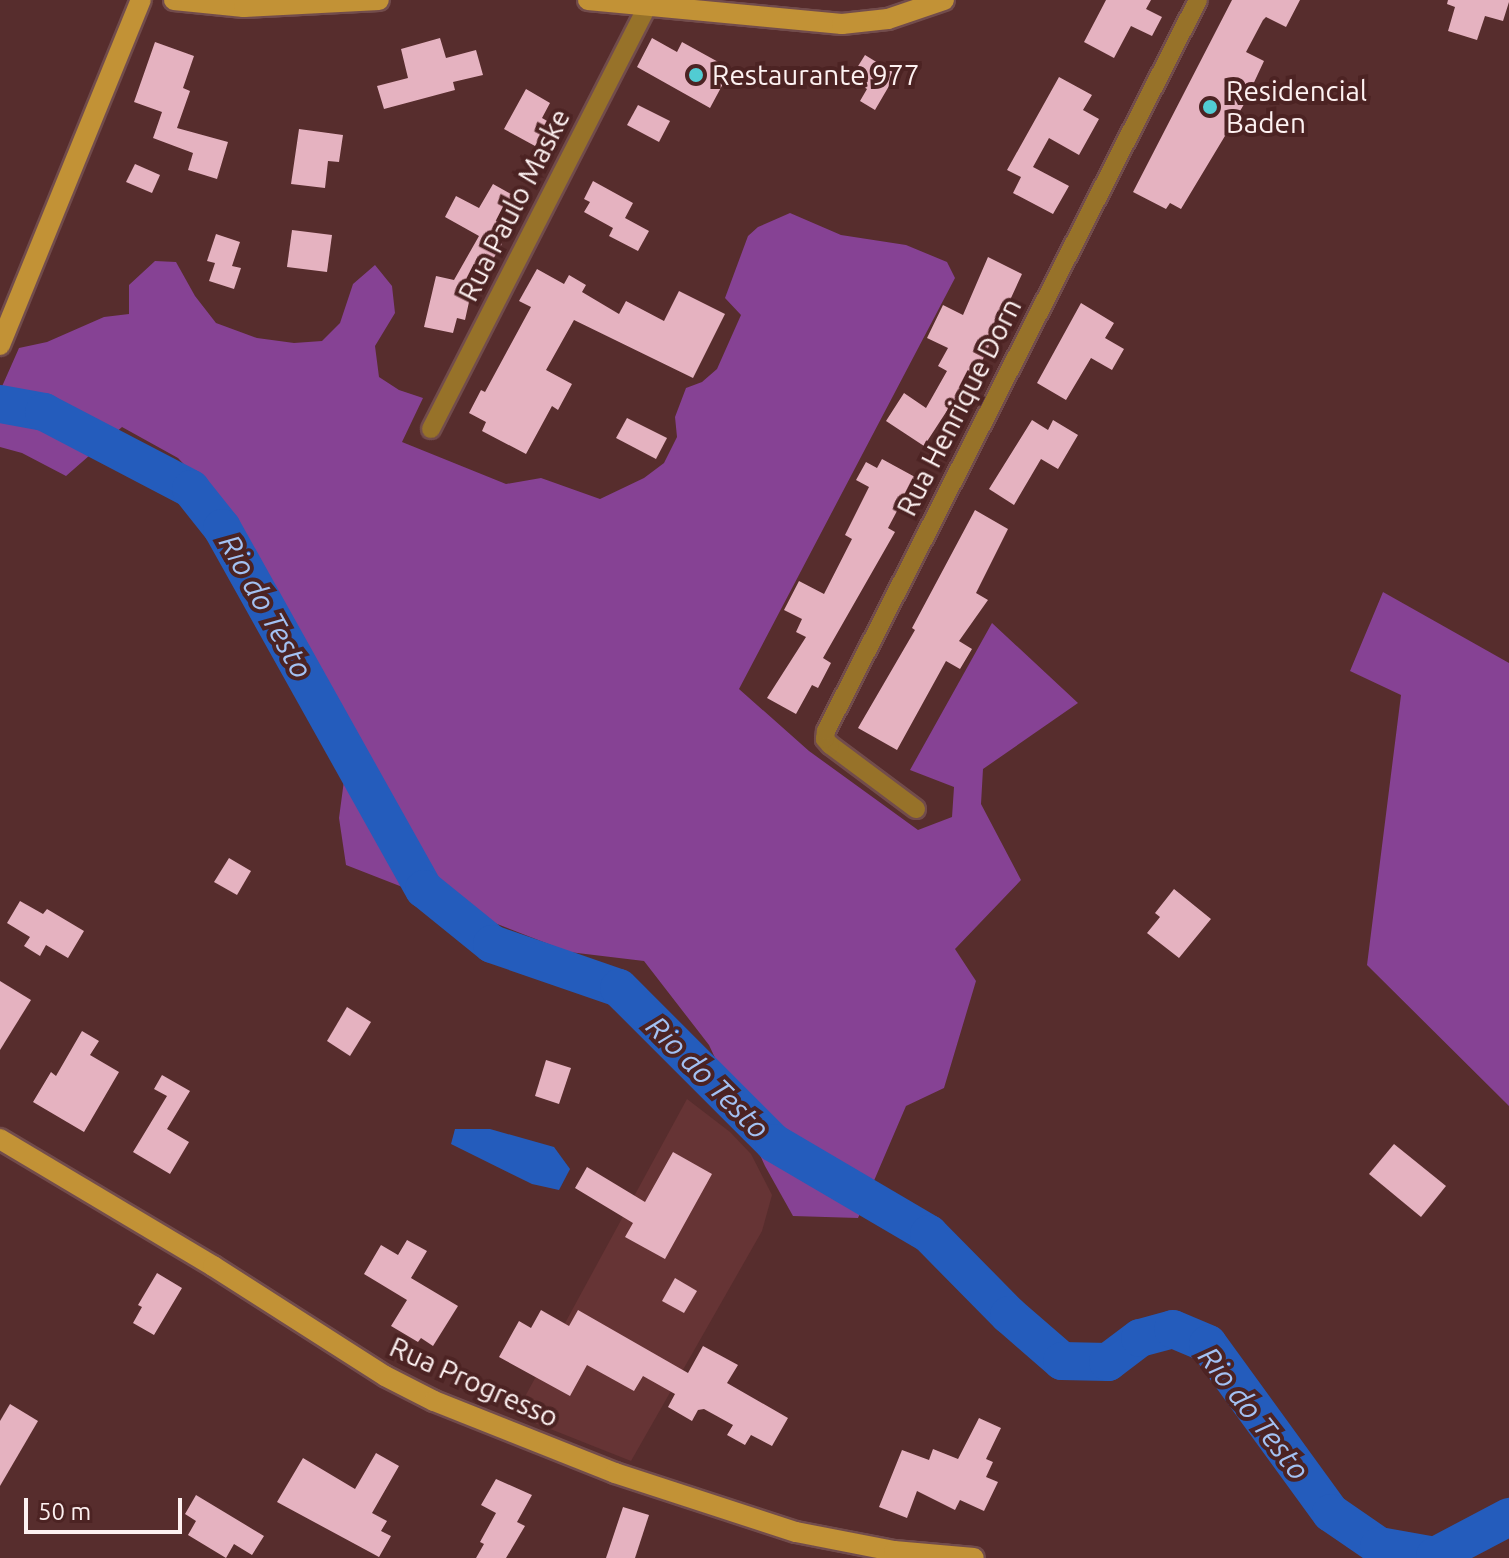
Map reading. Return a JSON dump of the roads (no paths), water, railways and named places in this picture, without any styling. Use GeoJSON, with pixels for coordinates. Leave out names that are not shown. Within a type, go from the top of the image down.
{"type":"FeatureCollection","features":[{"type":"Feature","properties":{"kind":"street"},"geometry":{"type":"LineString","coordinates":[[0,345],[141,0]]}},
{"type":"Feature","properties":{"kind":"street"},"geometry":{"type":"LineString","coordinates":[[174,0],[246,3],[379,0]]}},
{"type":"Feature","properties":{"kind":"street"},"geometry":{"type":"LineString","coordinates":[[588,0],[649,3],[842,24],[888,19],[944,0]]}},
{"type":"Feature","properties":{"kind":"street","name":"Rua Henrique Dorn"},"geometry":{"type":"LineString","coordinates":[[916,809],[830,745],[825,739],[826,731],[1198,0]]}},
{"type":"Feature","properties":{"kind":"street","name":"Rua Paulo Maske"},"geometry":{"type":"LineString","coordinates":[[431,429],[649,3]]}},
{"type":"Feature","properties":{"kind":"street","name":"Rua Progresso"},"geometry":{"type":"LineString","coordinates":[[0,1139],[191,1253],[385,1376],[434,1401],[615,1473],[796,1532],[894,1551],[974,1558]]}},
{"type":"Feature","properties":{"kind":"water"},"geometry":{"type":"Polygon","coordinates":[[[455,1129],[490,1129],[554,1147],[570,1169],[559,1190],[532,1184],[451,1144],[455,1129]]]}},
{"type":"Feature","properties":{"kind":"waterway","name":"Rio do Testo"},"geometry":{"type":"LineString","coordinates":[[0,404],[44,412],[191,489],[222,528],[424,889],[492,944],[619,988],[774,1143],[929,1234],[1009,1315],[1062,1361],[1108,1362],[1140,1338],[1173,1329],[1208,1344],[1331,1513],[1379,1546],[1435,1556],[1509,1517]]}},
{"type":"Feature","properties":{"kind":"place","name":"Restaurante 977"},"geometry":{"type":"Point","coordinates":[696,75]}},
{"type":"Feature","properties":{"kind":"place","name":"Residencial Baden"},"geometry":{"type":"Point","coordinates":[1210,107]}}]}
